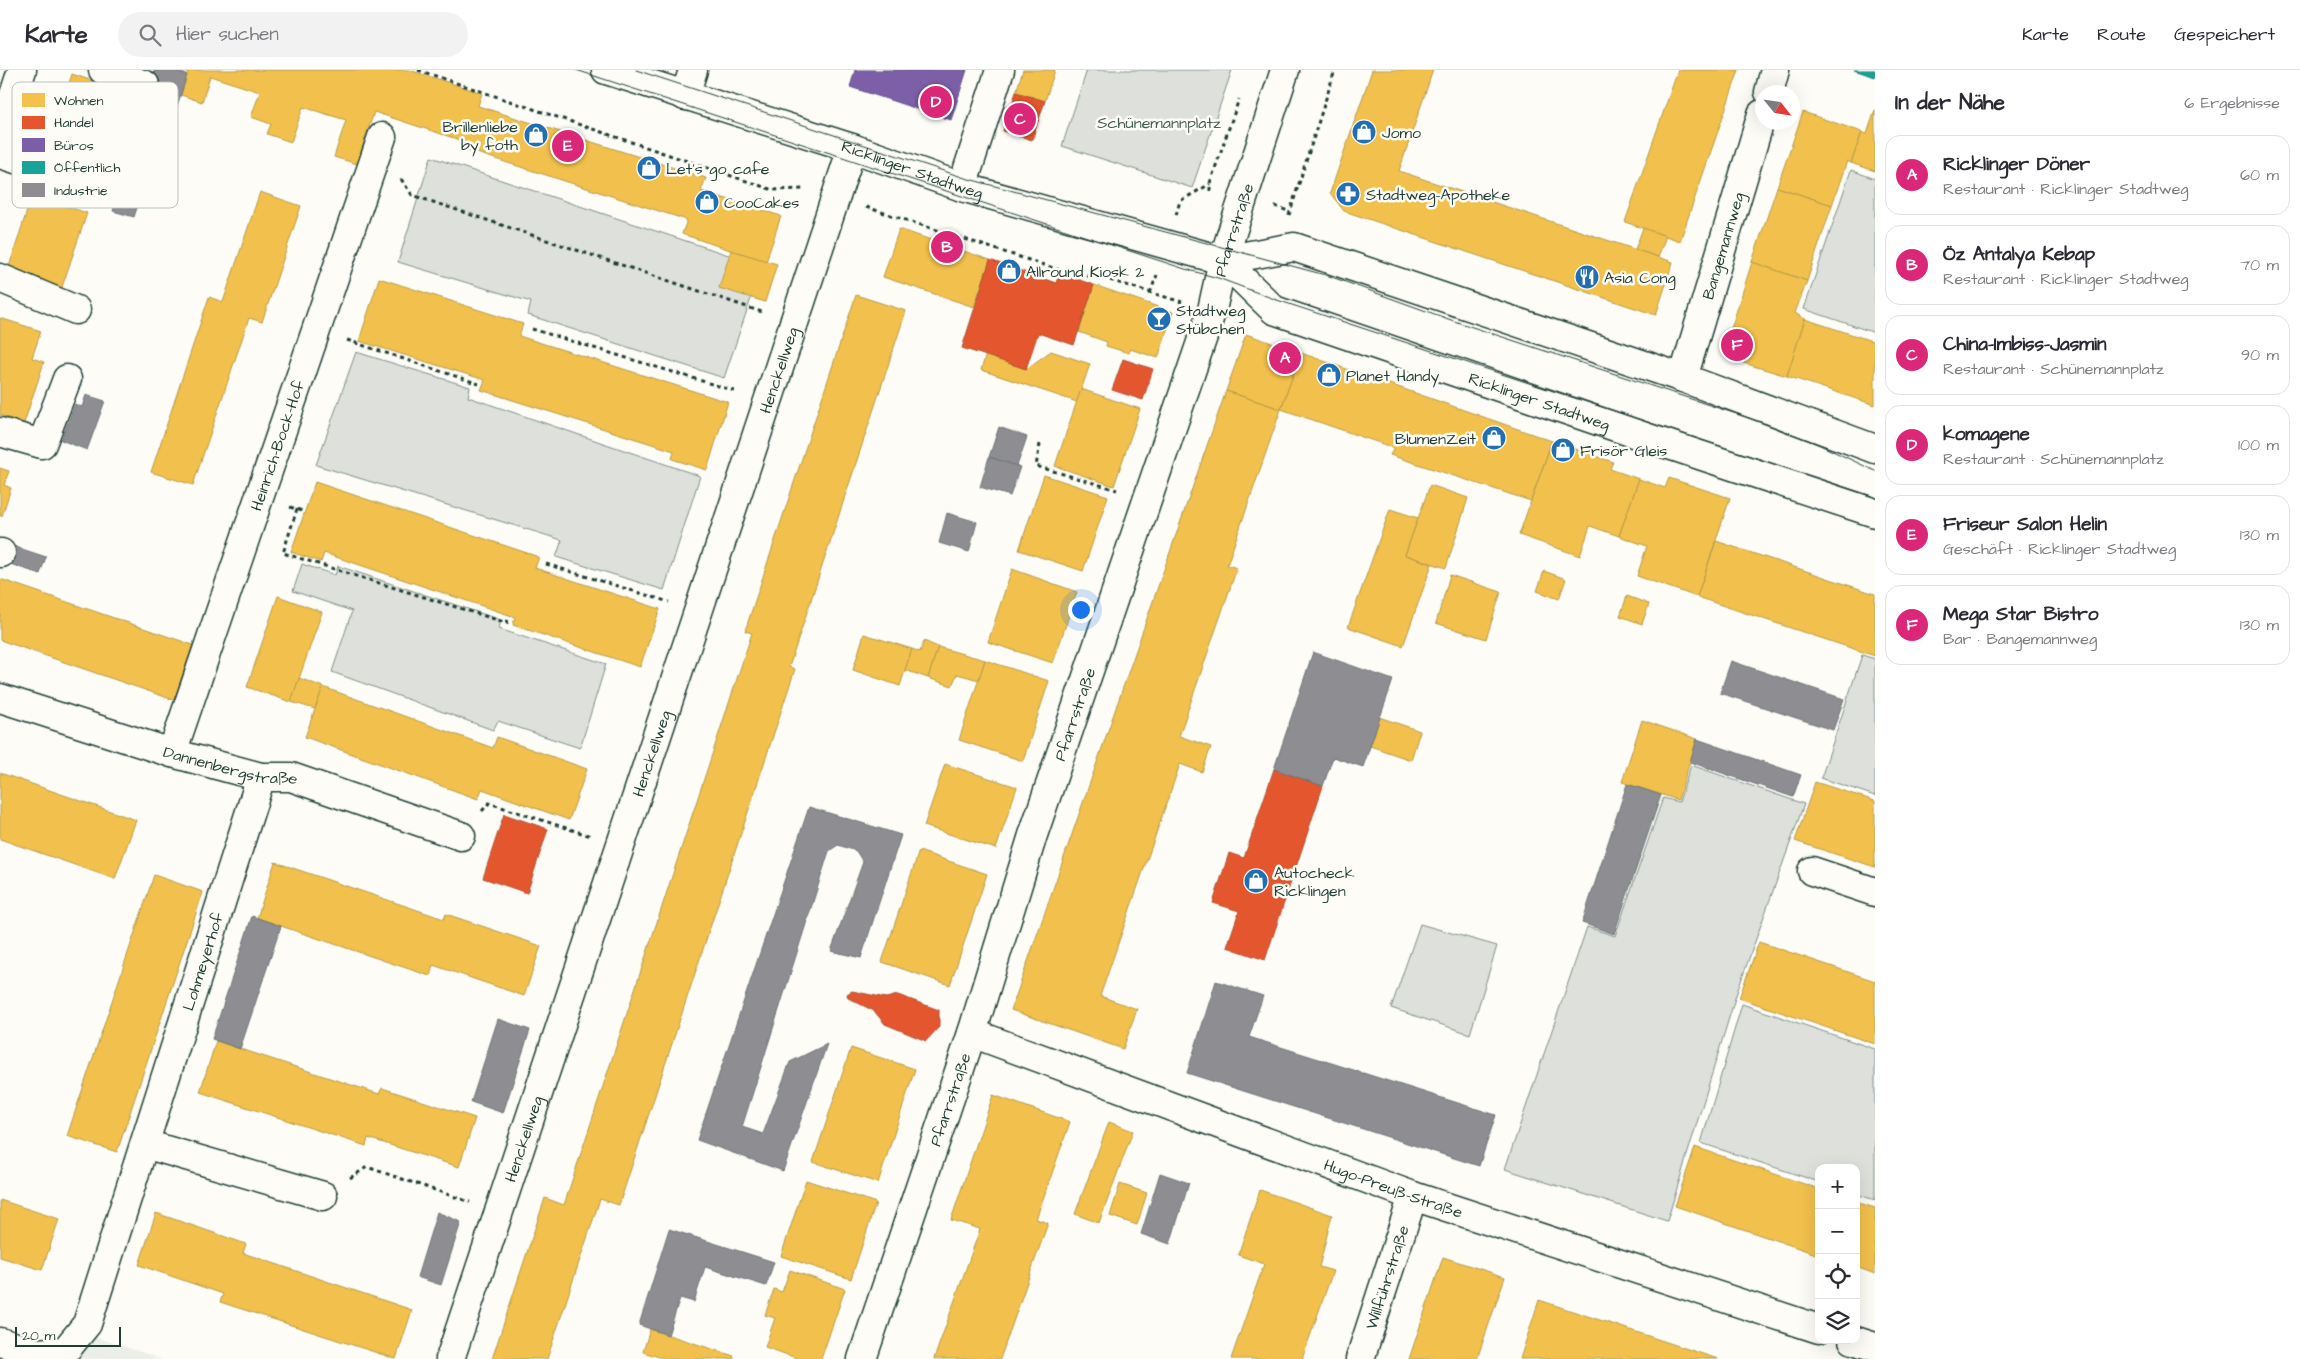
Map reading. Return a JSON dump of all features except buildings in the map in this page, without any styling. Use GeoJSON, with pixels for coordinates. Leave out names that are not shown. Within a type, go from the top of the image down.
{"type":"FeatureCollection","features":[{"type":"Feature","properties":{"kind":"street"},"geometry":{"type":"LineString","coordinates":[[18,82],[22,70]]}},
{"type":"Feature","properties":{"kind":"street"},"geometry":{"type":"LineString","coordinates":[[103,70],[137,82]]}},
{"type":"Feature","properties":{"kind":"street","name":"Ricklinger Stadtweg"},"geometry":{"type":"LineString","coordinates":[[606,70],[852,148],[962,186],[1223,260],[1294,247],[1683,378],[1875,449]]}},
{"type":"Feature","properties":{"kind":"street"},"geometry":{"type":"LineString","coordinates":[[685,96],[693,70]]}},
{"type":"Feature","properties":{"kind":"street"},"geometry":{"type":"LineString","coordinates":[[962,186],[1000,70]]}},
{"type":"Feature","properties":{"kind":"street","name":"Pfarrstraße"},"geometry":{"type":"LineString","coordinates":[[862,1359],[972,1034],[1033,835],[1212,310],[1223,260],[1285,70]]}},
{"type":"Feature","properties":{"kind":"street"},"geometry":{"type":"LineString","coordinates":[[1771,85],[1775,70]]}},
{"type":"Feature","properties":{"kind":"street"},"geometry":{"type":"LineString","coordinates":[[0,138],[12,101]]}},
{"type":"Feature","properties":{"kind":"street","name":"Bangemannweg"},"geometry":{"type":"LineString","coordinates":[[1683,378],[1757,130]]}},
{"type":"Feature","properties":{"kind":"street","name":"Heinrich-Bock-Hof"},"geometry":{"type":"LineString","coordinates":[[172,753],[380,141]]}},
{"type":"Feature","properties":{"kind":"street","name":"Henckellweg"},"geometry":{"type":"LineString","coordinates":[[450,1359],[852,148]]}},
{"type":"Feature","properties":{"kind":"street"},"geometry":{"type":"LineString","coordinates":[[0,154],[12,158]]}},
{"type":"Feature","properties":{"kind":"street","name":"Ricklinger Stadtweg"},"geometry":{"type":"LineString","coordinates":[[1223,260],[1274,310],[1639,435],[1875,512]]}},
{"type":"Feature","properties":{"kind":"street"},"geometry":{"type":"LineString","coordinates":[[0,278],[76,310]]}},
{"type":"Feature","properties":{"kind":"street"},"geometry":{"type":"LineString","coordinates":[[0,432],[42,444],[67,379]]}},
{"type":"Feature","properties":{"kind":"street","name":"Dannenbergstraße"},"geometry":{"type":"LineString","coordinates":[[0,698],[172,753],[261,777],[291,777],[461,836]]}},
{"type":"Feature","properties":{"kind":"street","name":"Lohmeyerhof"},"geometry":{"type":"LineString","coordinates":[[0,1342],[36,1354],[65,1350],[87,1324],[261,777]]}},
{"type":"Feature","properties":{"kind":"street"},"geometry":{"type":"LineString","coordinates":[[1812,871],[1875,892]]}},
{"type":"Feature","properties":{"kind":"street","name":"Hugo-Preuß-Straße"},"geometry":{"type":"LineString","coordinates":[[972,1034],[1413,1196],[1815,1328]]}},
{"type":"Feature","properties":{"kind":"street"},"geometry":{"type":"LineString","coordinates":[[145,1144],[324,1196]]}},
{"type":"Feature","properties":{"kind":"street","name":"Willführstraße"},"geometry":{"type":"LineString","coordinates":[[1360,1359],[1413,1196]]}},
{"type":"Feature","properties":{"kind":"street"},"geometry":{"type":"LineString","coordinates":[[1860,1342],[1875,1347]]}},
{"type":"Feature","properties":{"kind":"path"},"geometry":{"type":"LineString","coordinates":[[1294,247],[1288,211],[1335,70]]}},
{"type":"Feature","properties":{"kind":"path"},"geometry":{"type":"LineString","coordinates":[[1210,184],[1239,98]]}},
{"type":"Feature","properties":{"kind":"path"},"geometry":{"type":"LineString","coordinates":[[380,141],[412,195],[794,323]]}},
{"type":"Feature","properties":{"kind":"path"},"geometry":{"type":"LineString","coordinates":[[532,329],[768,401]]}},
{"type":"Feature","properties":{"kind":"path"},"geometry":{"type":"LineString","coordinates":[[316,331],[479,384]]}},
{"type":"Feature","properties":{"kind":"path"},"geometry":{"type":"LineString","coordinates":[[1040,444],[1036,466],[1123,492]]}},
{"type":"Feature","properties":{"kind":"path"},"geometry":{"type":"LineString","coordinates":[[297,509],[283,553],[507,623],[508,615]]}},
{"type":"Feature","properties":{"kind":"path"},"geometry":{"type":"LineString","coordinates":[[546,564],[698,612]]}},
{"type":"Feature","properties":{"kind":"path"},"geometry":{"type":"LineString","coordinates":[[461,836],[489,803],[620,846]]}},
{"type":"Feature","properties":{"kind":"path"},"geometry":{"type":"LineString","coordinates":[[324,1196],[367,1167],[499,1212]]}},
{"type":"Feature","properties":{"kind":"shaded area"},"geometry":{"type":"Polygon","coordinates":[[[89,1335],[162,1359],[69,1359],[89,1335]]]}},
{"type":"Feature","properties":{"kind":"green space","name":"Schünemannplatz"},"geometry":{"type":"Polygon","coordinates":[[[1087,70],[1232,70],[1192,188],[1062,146],[1087,70]]]}},
{"type":"Feature","properties":{"kind":"green space"},"geometry":{"type":"Polygon","coordinates":[[[431,157],[762,266],[724,378],[528,315],[531,302],[398,262],[431,157]]]}},
{"type":"Feature","properties":{"kind":"green space"},"geometry":{"type":"Polygon","coordinates":[[[1851,170],[1875,179],[1875,333],[1804,309],[1851,170]]]}},
{"type":"Feature","properties":{"kind":"green space"},"geometry":{"type":"Polygon","coordinates":[[[356,352],[470,387],[468,397],[700,476],[664,590],[556,557],[562,540],[316,465],[356,352]]]}},
{"type":"Feature","properties":{"kind":"green space"},"geometry":{"type":"Polygon","coordinates":[[[302,564],[335,575],[338,566],[501,620],[499,629],[606,664],[580,748],[498,721],[493,730],[332,672],[352,611],[293,591],[302,564]]]}},
{"type":"Feature","properties":{"kind":"green space"},"geometry":{"type":"Polygon","coordinates":[[[1862,655],[1875,659],[1875,796],[1821,778],[1862,655]]]}},
{"type":"Feature","properties":{"kind":"green space"},"geometry":{"type":"Polygon","coordinates":[[[1691,765],[1804,804],[1736,995],[1667,1221],[1505,1169],[1587,927],[1615,936],[1663,798],[1679,802],[1691,765]]]}},
{"type":"Feature","properties":{"kind":"green space"},"geometry":{"type":"Polygon","coordinates":[[[1420,924],[1497,946],[1470,1034],[1391,1008],[1420,924]]]}},
{"type":"Feature","properties":{"kind":"green space"},"geometry":{"type":"Polygon","coordinates":[[[1742,1004],[1875,1049],[1875,1200],[1860,1195],[1860,1164],[1815,1164],[1815,1181],[1701,1143],[1742,1004]]]}},
{"type":"Feature","properties":{"kind":"tram line"},"geometry":{"type":"LineString","coordinates":[[576,70],[1185,269],[1218,278],[1277,300],[1875,497]]}},
{"type":"Feature","properties":{"kind":"tram line"},"geometry":{"type":"LineString","coordinates":[[636,70],[965,178],[1329,276],[1454,321],[1767,424],[1820,445],[1875,471]]}},
{"type":"Feature","properties":{"kind":"place","name":"komagene"},"geometry":{"type":"Point","coordinates":[936,102]}},
{"type":"Feature","properties":{"kind":"place","name":"China-Imbiss-Jasmin"},"geometry":{"type":"Point","coordinates":[1020,119]}},
{"type":"Feature","properties":{"kind":"place","name":"Jomo"},"geometry":{"type":"Point","coordinates":[1364,132]}},
{"type":"Feature","properties":{"kind":"place","name":"Brillenliebe by foth"},"geometry":{"type":"Point","coordinates":[536,135]}},
{"type":"Feature","properties":{"kind":"place","name":"Friseur Salon Helin"},"geometry":{"type":"Point","coordinates":[568,146]}},
{"type":"Feature","properties":{"kind":"place","name":"Let's go cafe"},"geometry":{"type":"Point","coordinates":[649,168]}},
{"type":"Feature","properties":{"kind":"place","name":"Stadtweg-Apotheke"},"geometry":{"type":"Point","coordinates":[1348,194]}},
{"type":"Feature","properties":{"kind":"place","name":"CooCakes"},"geometry":{"type":"Point","coordinates":[707,202]}},
{"type":"Feature","properties":{"kind":"place","name":"Öz Antalya Kebap"},"geometry":{"type":"Point","coordinates":[947,247]}},
{"type":"Feature","properties":{"kind":"place","name":"Allround Kiosk 2"},"geometry":{"type":"Point","coordinates":[1009,271]}},
{"type":"Feature","properties":{"kind":"place","name":"Asia Cong"},"geometry":{"type":"Point","coordinates":[1587,277]}},
{"type":"Feature","properties":{"kind":"place","name":"Stadtweg Stübchen"},"geometry":{"type":"Point","coordinates":[1159,319]}},
{"type":"Feature","properties":{"kind":"place","name":"Mega Star Bistro"},"geometry":{"type":"Point","coordinates":[1737,345]}},
{"type":"Feature","properties":{"kind":"place","name":"Ricklinger Döner"},"geometry":{"type":"Point","coordinates":[1285,358]}},
{"type":"Feature","properties":{"kind":"place","name":"Planet Handy"},"geometry":{"type":"Point","coordinates":[1329,375]}},
{"type":"Feature","properties":{"kind":"place","name":"BlumenZeit"},"geometry":{"type":"Point","coordinates":[1494,438]}},
{"type":"Feature","properties":{"kind":"place","name":"Frisör Gleis"},"geometry":{"type":"Point","coordinates":[1563,450]}},
{"type":"Feature","properties":{"kind":"place","name":"Autocheck Ricklingen"},"geometry":{"type":"Point","coordinates":[1256,881]}}]}
